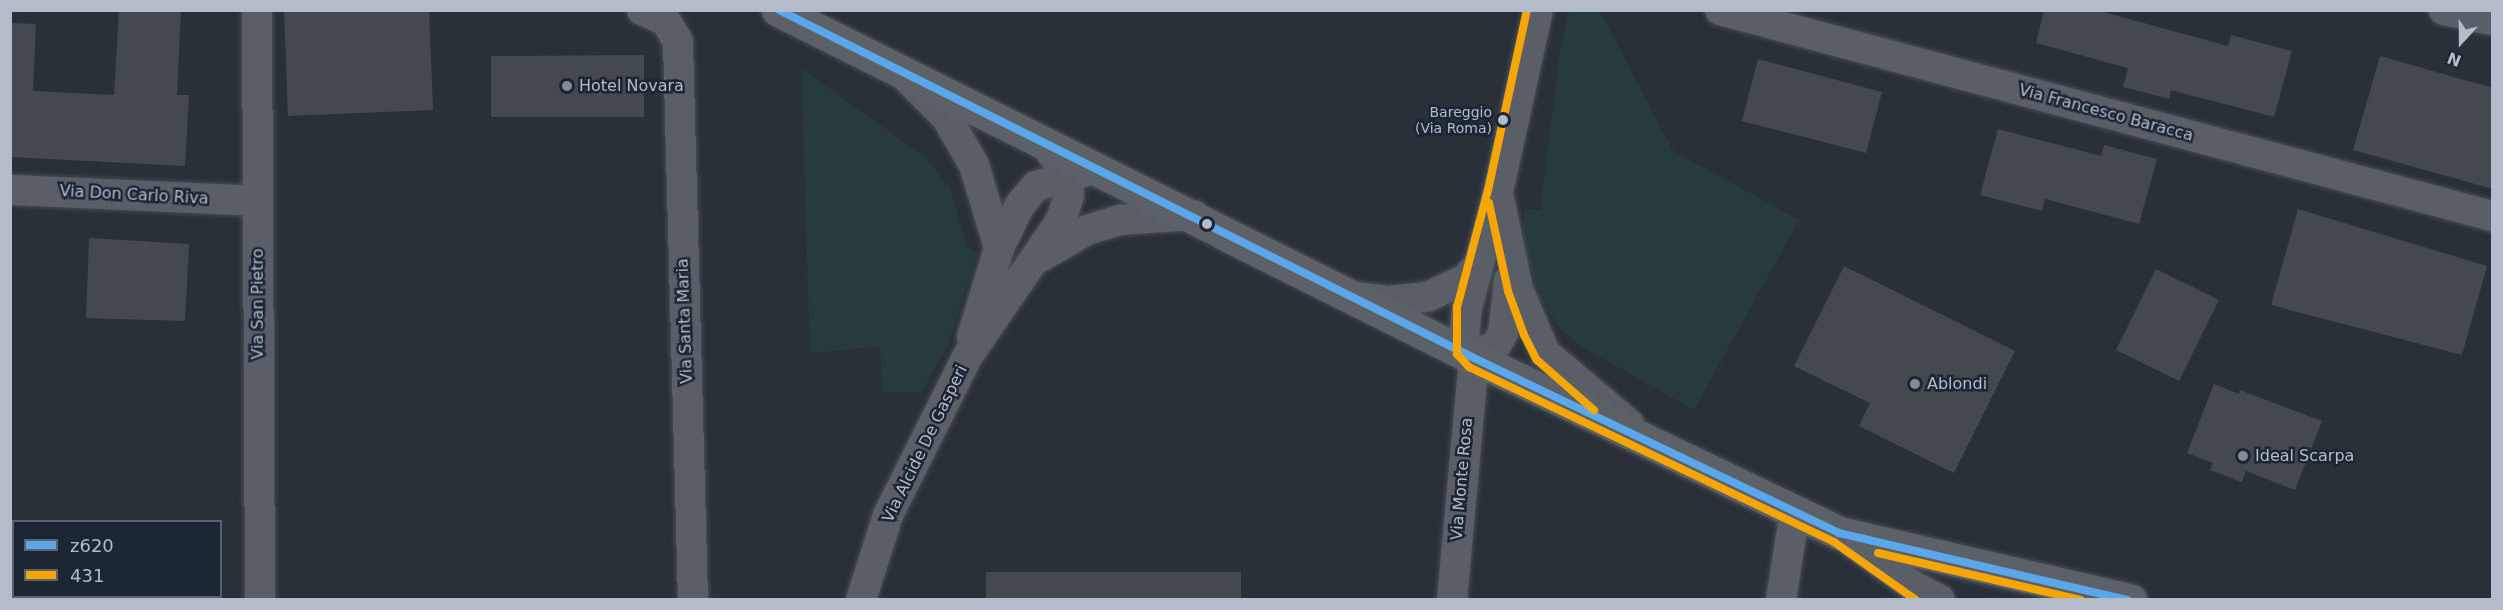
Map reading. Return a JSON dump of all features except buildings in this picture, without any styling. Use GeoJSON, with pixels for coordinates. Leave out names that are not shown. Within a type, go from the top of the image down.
{"type":"FeatureCollection","features":[{"type":"Feature","properties":{"kind":"main road"},"geometry":{"type":"LineString","coordinates":[[778,10],[1194,215],[1474,358],[1839,533],[2130,600]]}},
{"type":"Feature","properties":{"kind":"street","name":"Via San Pietro"},"geometry":{"type":"LineString","coordinates":[[256,10],[260,598]]}},
{"type":"Feature","properties":{"kind":"street","name":"Via Santa Maria"},"geometry":{"type":"LineString","coordinates":[[642,10],[666,21],[678,42],[693,600]]}},
{"type":"Feature","properties":{"kind":"street"},"geometry":{"type":"LineString","coordinates":[[1509,251],[1509,301],[1503,333],[1496,345],[1474,358],[1466,348],[1464,327],[1476,268],[1498,192],[1538,10]]}},
{"type":"Feature","properties":{"kind":"street","name":"Via Francesco Baracca"},"geometry":{"type":"LineString","coordinates":[[1720,10],[2493,216]]}},
{"type":"Feature","properties":{"kind":"street"},"geometry":{"type":"LineString","coordinates":[[2444,10],[2493,20]]}},
{"type":"Feature","properties":{"kind":"street"},"geometry":{"type":"LineString","coordinates":[[901,71],[946,118],[974,165],[999,248]]}},
{"type":"Feature","properties":{"kind":"street"},"geometry":{"type":"LineString","coordinates":[[1045,142],[1067,175]]}},
{"type":"Feature","properties":{"kind":"street","name":"Via Alcide De Gasperi"},"geometry":{"type":"LineString","coordinates":[[967,357],[999,248],[1020,205],[1036,186],[1067,175],[1102,170]]}},
{"type":"Feature","properties":{"kind":"street","name":"Via Alcide De Gasperi"},"geometry":{"type":"LineString","coordinates":[[861,600],[888,516],[967,357],[1062,220],[1069,195],[1067,175]]}},
{"type":"Feature","properties":{"kind":"street","name":"Via Don Carlo Riva"},"geometry":{"type":"LineString","coordinates":[[10,190],[258,201]]}},
{"type":"Feature","properties":{"kind":"street"},"geometry":{"type":"LineString","coordinates":[[1498,192],[1518,289],[1545,353],[1646,439]]}},
{"type":"Feature","properties":{"kind":"street","name":"Via Alcide De Gasperi"},"geometry":{"type":"LineString","coordinates":[[1034,261],[1087,230],[1119,220],[1194,215]]}},
{"type":"Feature","properties":{"kind":"street"},"geometry":{"type":"LineString","coordinates":[[1354,297],[1388,301],[1427,297],[1466,279],[1476,268]]}},
{"type":"Feature","properties":{"kind":"street","name":"Via Monte Rosa"},"geometry":{"type":"LineString","coordinates":[[1452,600],[1474,358]]}},
{"type":"Feature","properties":{"kind":"street"},"geometry":{"type":"LineString","coordinates":[[1780,600],[1795,511]]}},
{"type":"Feature","properties":{"kind":"street"},"geometry":{"type":"LineString","coordinates":[[1839,533],[1913,586],[1940,600]]}},
{"type":"Feature","properties":{"kind":"green space"},"geometry":{"type":"Polygon","coordinates":[[[1569,11],[1600,11],[1673,151],[1799,220],[1694,410],[1582,347],[1556,325],[1539,298],[1528,261],[1523,236],[1524,209],[1540,210],[1560,51],[1569,11]]]}},
{"type":"Feature","properties":{"kind":"green space"},"geometry":{"type":"Polygon","coordinates":[[[801,68],[925,157],[950,188],[967,247],[978,252],[947,348],[921,392],[882,392],[880,347],[810,353],[801,68]]]}},
{"type":"Feature","properties":{"kind":"green space"},"geometry":{"type":"Polygon","coordinates":[[[11,524],[12,598],[53,599],[11,599],[11,524]]]}},
{"type":"Feature","properties":{"kind":"transit line","name":"z620"},"geometry":{"type":"LineString","coordinates":[[779,10],[1474,358],[1839,533],[2128,600]]}},
{"type":"Feature","properties":{"kind":"transit line","name":"431"},"geometry":{"type":"LineString","coordinates":[[1527,10],[1488,190],[1457,307],[1457,354],[1469,367],[1834,542],[1916,600]]}},
{"type":"Feature","properties":{"kind":"transit line","name":"431"},"geometry":{"type":"LineString","coordinates":[[1489,203],[1508,291],[1524,335],[1537,360],[1594,410]]}},
{"type":"Feature","properties":{"kind":"transit line","name":"431"},"geometry":{"type":"LineString","coordinates":[[1878,553],[2081,600]]}},
{"type":"Feature","properties":{"kind":"place","name":"Hotel Novara"},"geometry":{"type":"Point","coordinates":[567,86]}},
{"type":"Feature","properties":{"kind":"place","name":"Bareggio (Via Roma)"},"geometry":{"type":"Point","coordinates":[1503,120]}},
{"type":"Feature","properties":{"kind":"place","name":"Ablondi"},"geometry":{"type":"Point","coordinates":[1915,384]}},
{"type":"Feature","properties":{"kind":"place","name":"Ideal Scarpa"},"geometry":{"type":"Point","coordinates":[2243,456]}}]}
